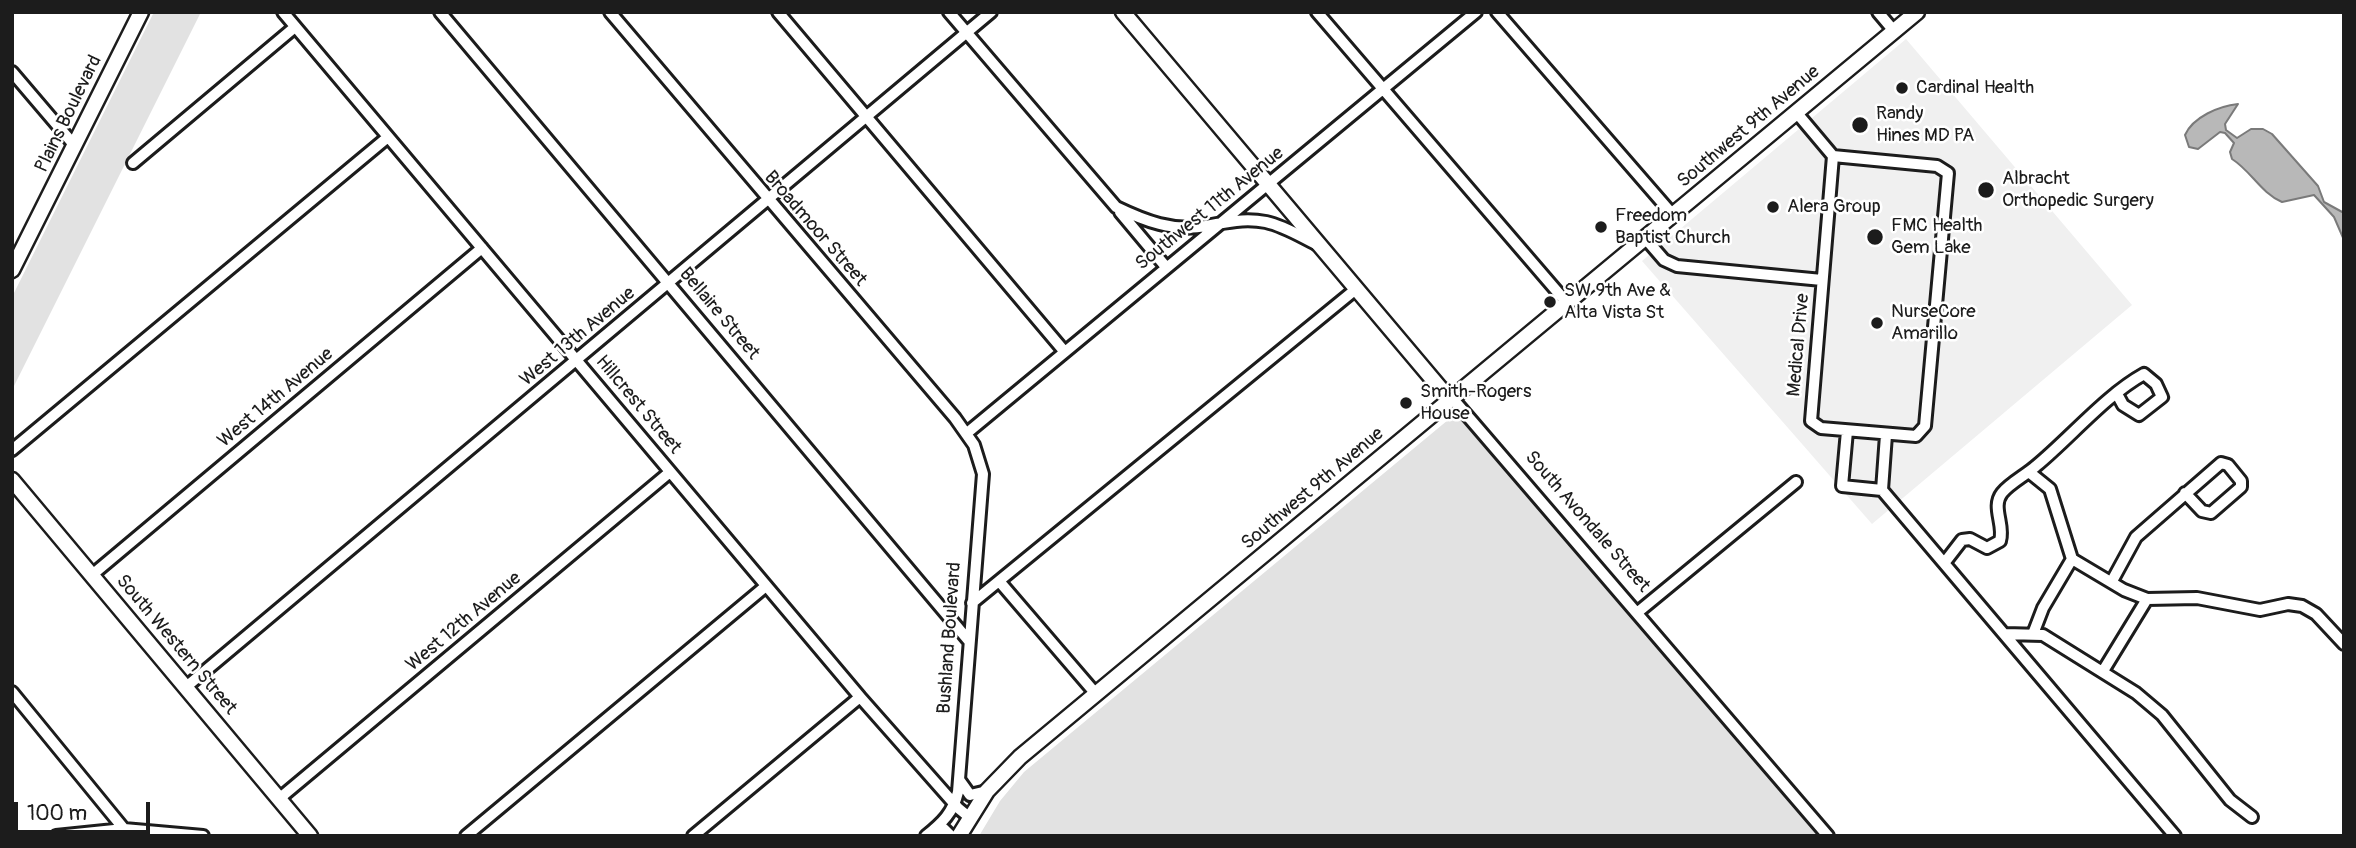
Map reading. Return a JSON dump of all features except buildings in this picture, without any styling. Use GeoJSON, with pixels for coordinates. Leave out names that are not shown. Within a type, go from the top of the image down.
{"type":"FeatureCollection","features":[{"type":"Feature","properties":{"kind":"main road","name":"South Avondale Street"},"geometry":{"type":"LineString","coordinates":[[1123,12],[1356,289],[1453,399]]}},
{"type":"Feature","properties":{"kind":"main road","name":"Southwest 9th Avenue"},"geometry":{"type":"LineString","coordinates":[[961,810],[1020,757],[1917,12]]}},
{"type":"Feature","properties":{"kind":"main road","name":"Plains Boulevard"},"geometry":{"type":"LineString","coordinates":[[13,268],[75,146],[137,14]]}},
{"type":"Feature","properties":{"kind":"main road","name":"South Western Street"},"geometry":{"type":"LineString","coordinates":[[12,480],[281,798],[310,836]]}},
{"type":"Feature","properties":{"kind":"main road","name":"Bushland Boulevard"},"geometry":{"type":"LineString","coordinates":[[959,836],[961,810]]}},
{"type":"Feature","properties":{"kind":"street","name":"Bellaire Street"},"geometry":{"type":"LineString","coordinates":[[440,12],[969,640]]}},
{"type":"Feature","properties":{"kind":"street","name":"Broadmoor Street"},"geometry":{"type":"LineString","coordinates":[[610,12],[967,433],[983,474]]}},
{"type":"Feature","properties":{"kind":"street"},"geometry":{"type":"LineString","coordinates":[[778,12],[1064,351]]}},
{"type":"Feature","properties":{"kind":"street"},"geometry":{"type":"LineString","coordinates":[[949,12],[1166,267]]}},
{"type":"Feature","properties":{"kind":"street","name":"West 13th Avenue"},"geometry":{"type":"LineString","coordinates":[[186,687],[579,361],[991,12]]}},
{"type":"Feature","properties":{"kind":"street"},"geometry":{"type":"LineString","coordinates":[[1317,12],[1567,303]]}},
{"type":"Feature","properties":{"kind":"street","name":"Southwest 11th Avenue"},"geometry":{"type":"LineString","coordinates":[[967,433],[1476,12]]}},
{"type":"Feature","properties":{"kind":"street"},"geometry":{"type":"LineString","coordinates":[[1497,12],[1672,215]]}},
{"type":"Feature","properties":{"kind":"street"},"geometry":{"type":"LineString","coordinates":[[1878,12],[1894,31]]}},
{"type":"Feature","properties":{"kind":"street","name":"Hillcrest Street"},"geometry":{"type":"LineString","coordinates":[[284,13],[860,697],[961,810]]}},
{"type":"Feature","properties":{"kind":"street"},"geometry":{"type":"LineString","coordinates":[[133,163],[295,27]]}},
{"type":"Feature","properties":{"kind":"street"},"geometry":{"type":"LineString","coordinates":[[12,72],[75,146]]}},
{"type":"Feature","properties":{"kind":"street"},"geometry":{"type":"LineString","coordinates":[[1796,113],[1833,156]]}},
{"type":"Feature","properties":{"kind":"street"},"geometry":{"type":"LineString","coordinates":[[12,450],[388,138]]}},
{"type":"Feature","properties":{"kind":"street","name":"Medical Drive"},"geometry":{"type":"LineString","coordinates":[[1833,156],[1945,169],[1949,178],[1925,426],[1916,436],[1817,427],[1810,416],[1822,280],[1833,156]]}},
{"type":"Feature","properties":{"kind":"street"},"geometry":{"type":"LineString","coordinates":[[1116,207],[1145,222],[1166,226],[1264,222],[1284,228],[1320,246]]}},
{"type":"Feature","properties":{"kind":"street"},"geometry":{"type":"LineString","coordinates":[[1645,238],[1664,260],[1677,266],[1822,280]]}},
{"type":"Feature","properties":{"kind":"street","name":"West 14th Avenue"},"geometry":{"type":"LineString","coordinates":[[92,575],[482,248]]}},
{"type":"Feature","properties":{"kind":"street"},"geometry":{"type":"LineString","coordinates":[[972,603],[1356,289]]}},
{"type":"Feature","properties":{"kind":"street"},"geometry":{"type":"LineString","coordinates":[[1945,562],[1962,540],[1970,539],[1987,548],[2000,541],[2002,533],[1997,503],[2002,492],[2029,472],[2117,394]]}},
{"type":"Feature","properties":{"kind":"street","name":"South Avondale Street"},"geometry":{"type":"LineString","coordinates":[[1453,399],[1828,836]]}},
{"type":"Feature","properties":{"kind":"street"},"geometry":{"type":"LineString","coordinates":[[1847,431],[1842,486],[1882,490],[2175,836]]}},
{"type":"Feature","properties":{"kind":"street"},"geometry":{"type":"LineString","coordinates":[[1882,490],[1886,435]]}},
{"type":"Feature","properties":{"kind":"street"},"geometry":{"type":"LineString","coordinates":[[2112,581],[2136,537],[2185,493],[2221,463],[2228,465],[2241,481],[2241,487],[2211,513],[2202,511],[2185,493]]}},
{"type":"Feature","properties":{"kind":"street","name":"West 12th Avenue"},"geometry":{"type":"LineString","coordinates":[[281,798],[670,472]]}},
{"type":"Feature","properties":{"kind":"street"},"geometry":{"type":"LineString","coordinates":[[2029,472],[2050,489],[2072,559],[2112,581],[2147,600],[2197,598],[2260,610],[2288,604],[2302,606],[2316,614],[2344,644]]}},
{"type":"Feature","properties":{"kind":"street","name":"Bushland Boulevard"},"geometry":{"type":"LineString","coordinates":[[961,810],[959,774],[983,474]]}},
{"type":"Feature","properties":{"kind":"street"},"geometry":{"type":"LineString","coordinates":[[1638,612],[1796,482]]}},
{"type":"Feature","properties":{"kind":"street"},"geometry":{"type":"LineString","coordinates":[[2033,634],[2043,608],[2072,559]]}},
{"type":"Feature","properties":{"kind":"street"},"geometry":{"type":"LineString","coordinates":[[999,580],[1096,694]]}},
{"type":"Feature","properties":{"kind":"street"},"geometry":{"type":"LineString","coordinates":[[466,836],[766,586]]}},
{"type":"Feature","properties":{"kind":"street"},"geometry":{"type":"LineString","coordinates":[[2103,671],[2147,600]]}},
{"type":"Feature","properties":{"kind":"street"},"geometry":{"type":"LineString","coordinates":[[2005,634],[2043,635],[2103,671],[2162,715],[2230,800],[2252,817]]}},
{"type":"Feature","properties":{"kind":"street"},"geometry":{"type":"LineString","coordinates":[[12,692],[124,829]]}},
{"type":"Feature","properties":{"kind":"street"},"geometry":{"type":"LineString","coordinates":[[693,836],[860,697]]}},
{"type":"Feature","properties":{"kind":"street"},"geometry":{"type":"LineString","coordinates":[[959,774],[965,792],[981,793]]}},
{"type":"Feature","properties":{"kind":"street","name":"Southwest 9th Avenue"},"geometry":{"type":"LineString","coordinates":[[929,834],[961,810]]}},
{"type":"Feature","properties":{"kind":"street"},"geometry":{"type":"LineString","coordinates":[[56,836],[124,829],[203,836]]}},
{"type":"Feature","properties":{"kind":"street"},"geometry":{"type":"LineString","coordinates":[[929,834],[944,829],[951,836]]}},
{"type":"Feature","properties":{"kind":"shaded area"},"geometry":{"type":"Polygon","coordinates":[[[154,12],[201,12],[12,390],[12,297],[154,12]]]}},
{"type":"Feature","properties":{"kind":"shaded area"},"geometry":{"type":"Polygon","coordinates":[[[1906,39],[2132,305],[1872,524],[1642,261],[1906,39]]]}},
{"type":"Feature","properties":{"kind":"shaded area"},"geometry":{"type":"Polygon","coordinates":[[[2238,104],[2225,124],[2226,130],[2237,138],[2251,129],[2263,129],[2272,134],[2318,186],[2324,202],[2344,213],[2344,240],[2334,217],[2314,195],[2282,202],[2268,193],[2232,159],[2230,152],[2234,143],[2225,133],[2220,132],[2198,149],[2189,147],[2185,135],[2194,123],[2215,110],[2238,104]]]}},
{"type":"Feature","properties":{"kind":"shaded area"},"geometry":{"type":"Polygon","coordinates":[[[1460,414],[1820,836],[979,836],[1000,801],[1024,772],[1454,415],[1460,414]]]}},
{"type":"Feature","properties":{"kind":"place","name":"Cardinal Health"},"geometry":{"type":"Point","coordinates":[1902,88]}},
{"type":"Feature","properties":{"kind":"place","name":"Randy Hines MD PA"},"geometry":{"type":"Point","coordinates":[1860,125]}},
{"type":"Feature","properties":{"kind":"place","name":"Albracht Orthopedic Surgery"},"geometry":{"type":"Point","coordinates":[1986,190]}},
{"type":"Feature","properties":{"kind":"place","name":"Alera Group"},"geometry":{"type":"Point","coordinates":[1773,207]}},
{"type":"Feature","properties":{"kind":"place","name":"Freedom Baptist Church"},"geometry":{"type":"Point","coordinates":[1601,227]}},
{"type":"Feature","properties":{"kind":"place","name":"FMC Health Gem Lake"},"geometry":{"type":"Point","coordinates":[1875,237]}},
{"type":"Feature","properties":{"kind":"place","name":"SW 9th Ave & Alta Vista St"},"geometry":{"type":"Point","coordinates":[1550,302]}},
{"type":"Feature","properties":{"kind":"place","name":"NurseCore Amarillo"},"geometry":{"type":"Point","coordinates":[1877,323]}},
{"type":"Feature","properties":{"kind":"place","name":"Smith-Rogers House"},"geometry":{"type":"Point","coordinates":[1406,403]}}]}
